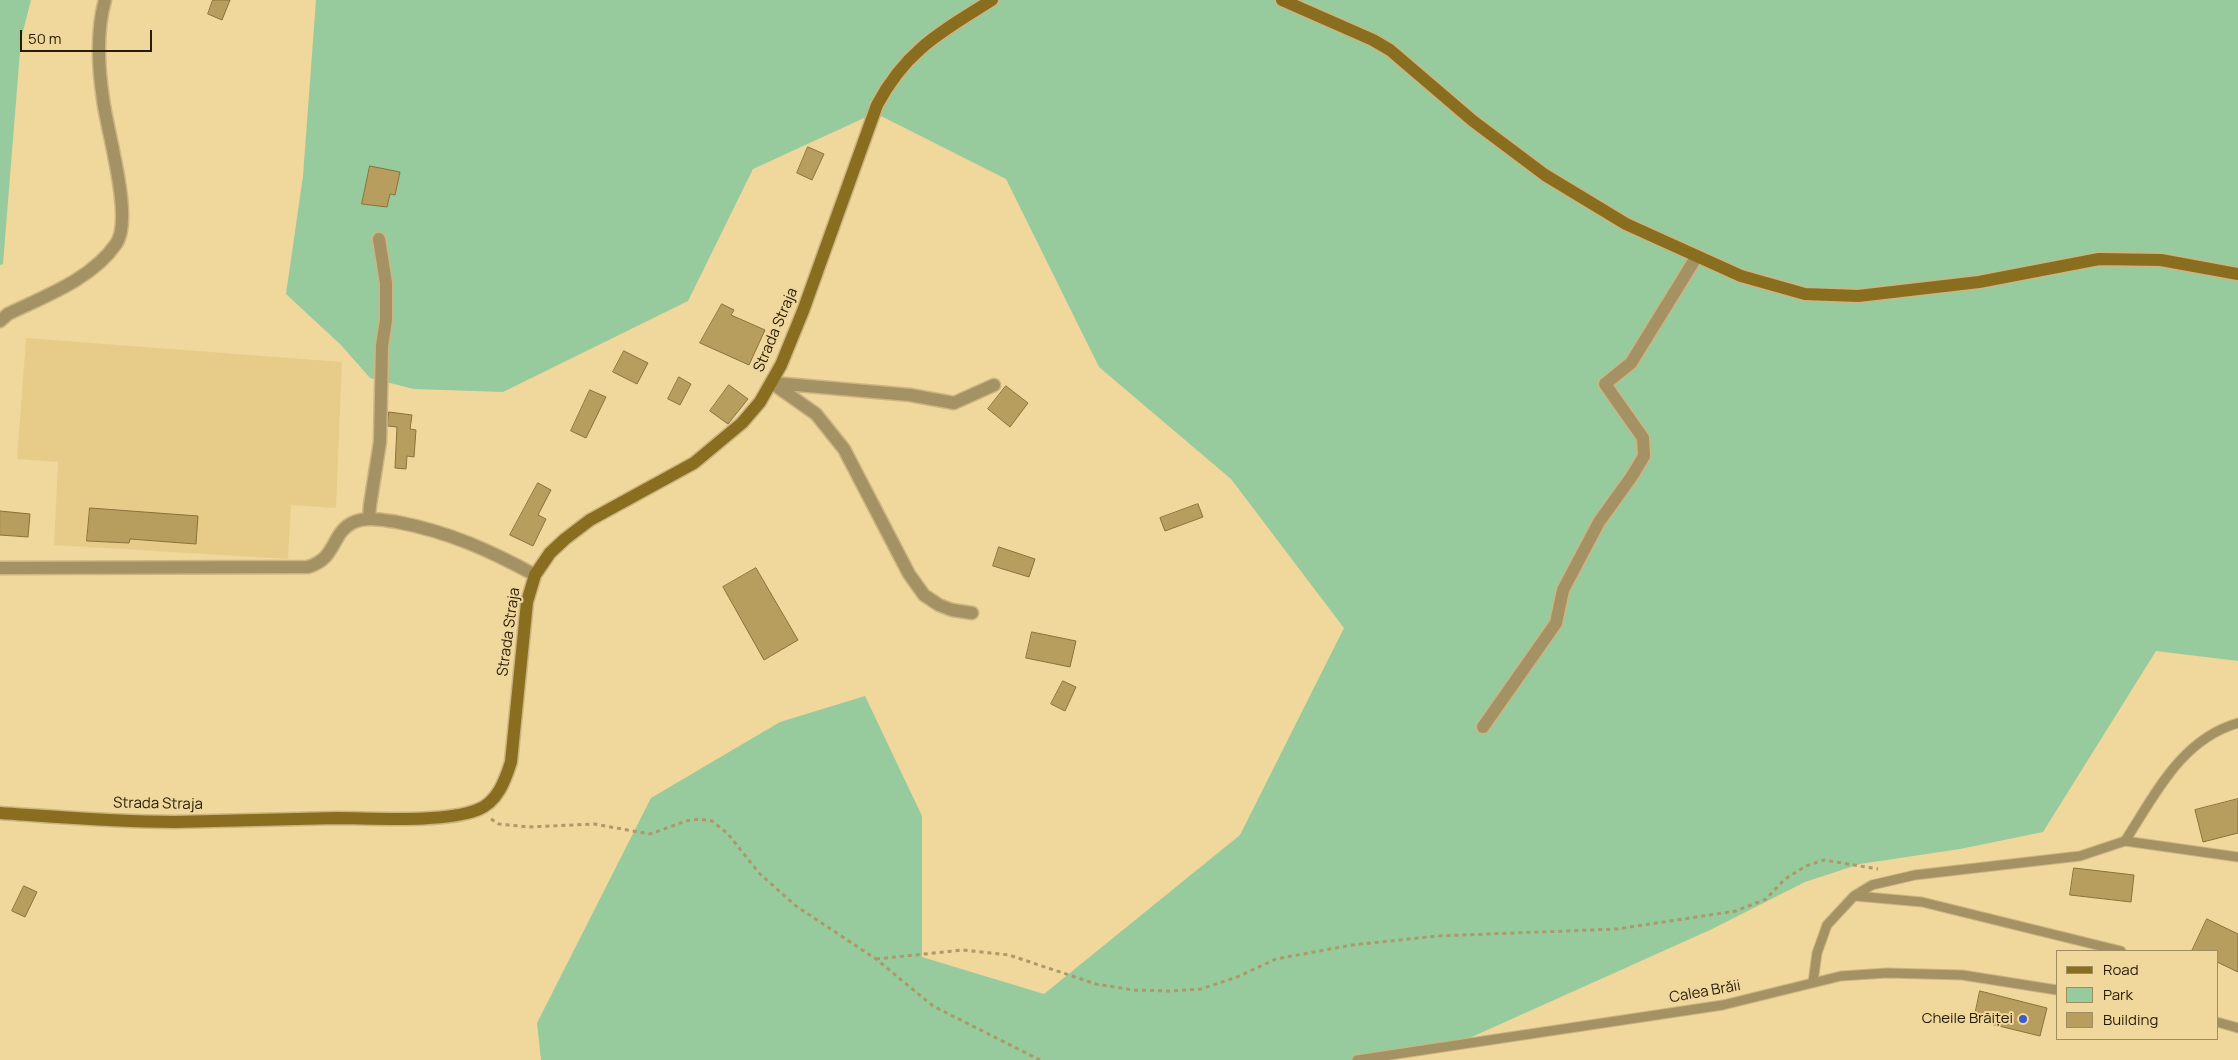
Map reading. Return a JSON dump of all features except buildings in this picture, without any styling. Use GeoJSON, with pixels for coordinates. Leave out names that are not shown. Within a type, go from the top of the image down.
{"type":"FeatureCollection","features":[{"type":"Feature","properties":{"kind":"main road","name":"Strada Straja"},"geometry":{"type":"LineString","coordinates":[[0,813],[173,822],[416,818],[458,815],[478,810],[496,795],[504,781],[510,762],[527,602],[535,575],[555,548],[590,520],[694,463],[718,445],[742,423],[772,383],[803,311],[877,105],[890,81],[907,60],[932,38],[992,0]]}},
{"type":"Feature","properties":{"kind":"main road"},"geometry":{"type":"LineString","coordinates":[[1282,0],[1373,40],[1390,50],[1473,121],[1545,175],[1626,224],[1741,276],[1804,294],[1858,296],[1970,283],[2099,259],[2161,260],[2238,274]]}},
{"type":"Feature","properties":{"kind":"street"},"geometry":{"type":"LineString","coordinates":[[0,321],[8,314],[79,278],[102,261],[117,243],[124,229],[120,190],[102,97],[99,52],[100,19],[104,0]]}},
{"type":"Feature","properties":{"kind":"street"},"geometry":{"type":"LineString","coordinates":[[370,519],[370,505],[380,442],[382,346],[386,320],[386,283],[380,239]]}},
{"type":"Feature","properties":{"kind":"street"},"geometry":{"type":"LineString","coordinates":[[1483,727],[1556,624],[1563,590],[1599,522],[1644,456],[1643,438],[1605,384],[1631,363],[1697,256]]}},
{"type":"Feature","properties":{"kind":"street"},"geometry":{"type":"LineString","coordinates":[[772,383],[872,391],[954,403],[994,385]]}},
{"type":"Feature","properties":{"kind":"street"},"geometry":{"type":"LineString","coordinates":[[772,383],[816,414],[844,449],[910,574],[924,595],[939,605],[952,610],[972,613]]}},
{"type":"Feature","properties":{"kind":"street"},"geometry":{"type":"LineString","coordinates":[[0,568],[308,567],[327,557],[340,534],[350,524],[360,519],[370,519],[419,526],[453,536],[535,575]]}},
{"type":"Feature","properties":{"kind":"lane"},"geometry":{"type":"LineString","coordinates":[[2125,841],[2164,780],[2191,747],[2229,725],[2238,723]]}},
{"type":"Feature","properties":{"kind":"lane"},"geometry":{"type":"LineString","coordinates":[[1813,982],[1817,953],[1828,925],[1854,896],[1872,885],[1914,876],[2080,856],[2125,841],[2238,856]]}},
{"type":"Feature","properties":{"kind":"lane"},"geometry":{"type":"LineString","coordinates":[[1854,896],[1922,902],[2117,950]]}},
{"type":"Feature","properties":{"kind":"lane","name":"Calea Brăii"},"geometry":{"type":"LineString","coordinates":[[1357,1060],[1723,1005],[1841,976],[1886,973],[1962,975],[2056,990]]}},
{"type":"Feature","properties":{"kind":"lane"},"geometry":{"type":"LineString","coordinates":[[2218,1022],[2238,1028]]}},
{"type":"Feature","properties":{"kind":"path"},"geometry":{"type":"LineString","coordinates":[[478,810],[499,824],[529,827],[594,824],[650,834],[699,818],[712,820],[728,834],[759,874],[796,906],[876,958],[933,1006],[1040,1060]]}},
{"type":"Feature","properties":{"kind":"path"},"geometry":{"type":"LineString","coordinates":[[876,958],[963,950],[1009,955],[1096,984],[1133,990],[1170,991],[1201,989],[1236,977],[1276,959],[1352,945],[1437,936],[1617,928],[1736,911],[1766,899],[1785,879],[1806,866],[1824,860],[1887,871]]}},
{"type":"Feature","properties":{"kind":"shaded area"},"geometry":{"type":"Polygon","coordinates":[[[26,338],[342,362],[336,508],[291,505],[288,559],[54,545],[58,462],[17,459],[26,338]]]}},
{"type":"Feature","properties":{"kind":"green space"},"geometry":{"type":"Polygon","coordinates":[[[0,0],[31,0],[21,39],[3,264],[0,265],[0,0]]]}},
{"type":"Feature","properties":{"kind":"green space"},"geometry":{"type":"Polygon","coordinates":[[[316,0],[2238,0],[2238,661],[2156,651],[2043,832],[1960,849],[1860,864],[1805,882],[1710,930],[1465,1040],[1393,1060],[541,1060],[537,1023],[651,798],[780,722],[865,696],[922,816],[922,957],[1044,994],[1240,835],[1344,628],[1231,479],[1099,367],[1006,179],[875,113],[753,169],[688,301],[503,392],[414,389],[370,378],[341,345],[286,294],[303,176],[316,0]]]}},
{"type":"Feature","properties":{"kind":"place","name":"Cheile Brăiței"},"geometry":{"type":"Point","coordinates":[2023,1019]}}]}
